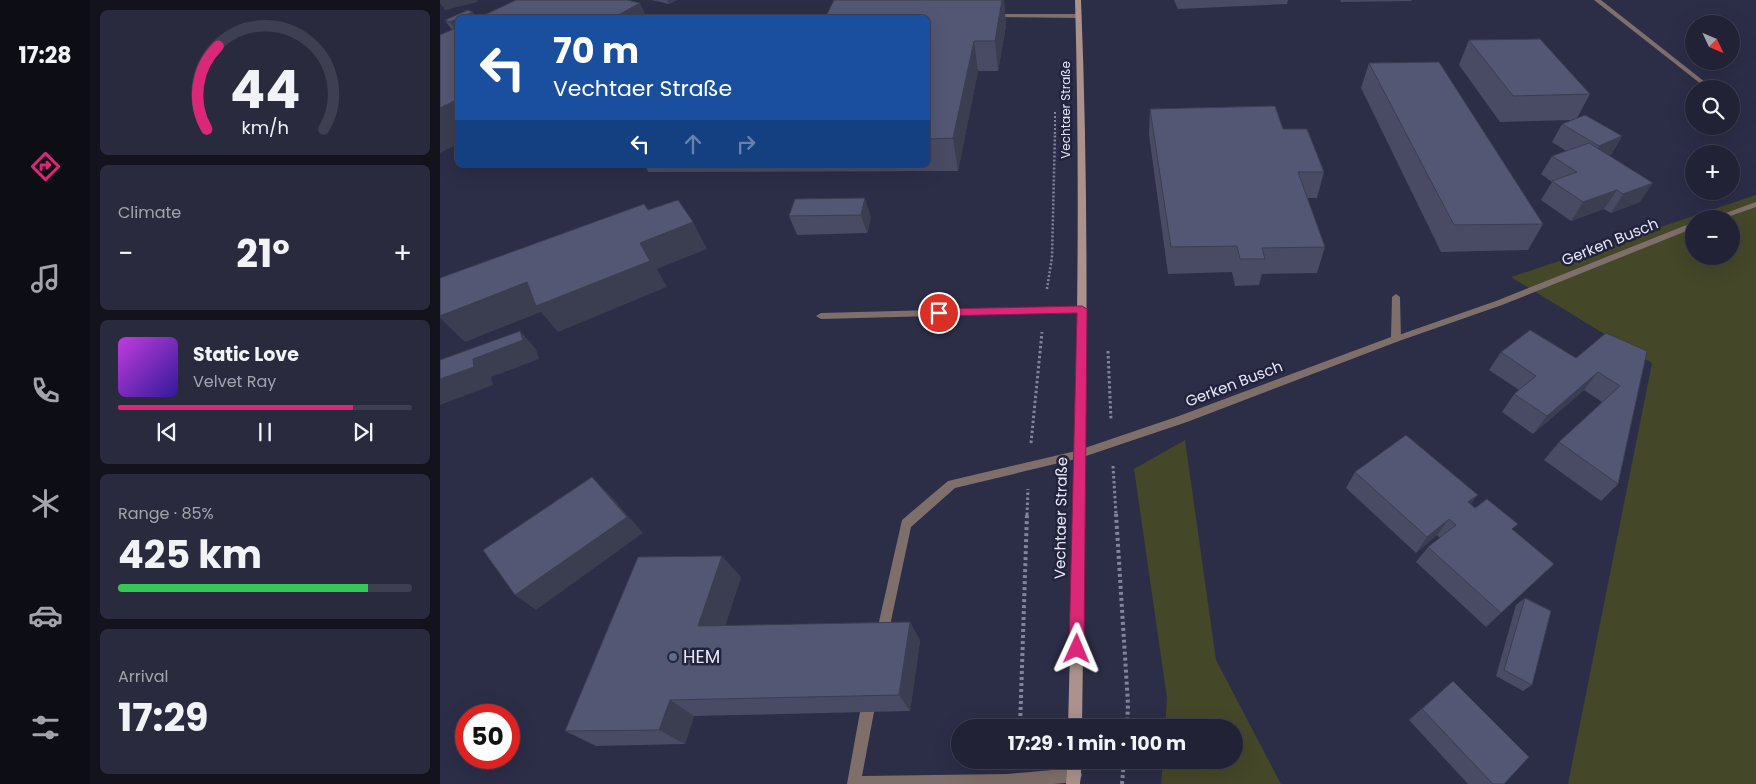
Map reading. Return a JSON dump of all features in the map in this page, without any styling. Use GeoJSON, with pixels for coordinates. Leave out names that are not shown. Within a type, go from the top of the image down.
{"type":"FeatureCollection","features":[{"type":"Feature","properties":{"kind":"main road","name":"Vechtaer Straße"},"geometry":{"type":"LineString","coordinates":[[1075,719],[1082,309],[1082,77],[1078,0]]}},
{"type":"Feature","properties":{"kind":"street"},"geometry":{"type":"LineString","coordinates":[[1597,0],[1699,80]]}},
{"type":"Feature","properties":{"kind":"street"},"geometry":{"type":"LineString","coordinates":[[988,15],[1079,16]]}},
{"type":"Feature","properties":{"kind":"street"},"geometry":{"type":"LineString","coordinates":[[1739,210],[1756,204]]}},
{"type":"Feature","properties":{"kind":"street","name":"Gerken Busch"},"geometry":{"type":"LineString","coordinates":[[880,642],[906,524],[952,484],[1080,454],[1183,419],[1498,303],[1685,229]]}},
{"type":"Feature","properties":{"kind":"street"},"geometry":{"type":"LineString","coordinates":[[1396,298],[1396,339]]}},
{"type":"Feature","properties":{"kind":"street"},"geometry":{"type":"LineString","coordinates":[[821,316],[1082,309]]}},
{"type":"Feature","properties":{"kind":"street"},"geometry":{"type":"LineString","coordinates":[[867,712],[854,783],[1074,780]]}},
{"type":"Feature","properties":{"kind":"path"},"geometry":{"type":"LineString","coordinates":[[1020,719],[1029,467],[1044,311],[1052,257],[1056,103]]}},
{"type":"Feature","properties":{"kind":"path"},"geometry":{"type":"LineString","coordinates":[[1108,343],[1127,719]]}},
{"type":"Feature","properties":{"kind":"path"},"geometry":{"type":"LineString","coordinates":[[1122,784],[1123,769]]}},
{"type":"Feature","properties":{"kind":"green space"},"geometry":{"type":"Polygon","coordinates":[[[1756,195],[1756,784],[1568,784],[1652,363],[1511,277],[1685,219],[1685,265],[1740,265],[1740,210],[1711,210],[1756,195]]]}},
{"type":"Feature","properties":{"kind":"green space"},"geometry":{"type":"Polygon","coordinates":[[[1185,440],[1216,660],[1281,784],[1161,784],[1162,769],[1243,769],[1243,719],[1166,719],[1167,698],[1134,469],[1185,440]]]}},
{"type":"Feature","properties":{"kind":"building"},"geometry":{"type":"Polygon","coordinates":[[[516,0],[627,0],[640,3],[618,15],[484,15],[516,0]]]}},
{"type":"Feature","properties":{"kind":"building"},"geometry":{"type":"Polygon","coordinates":[[[834,0],[1002,0],[995,41],[974,41],[953,138],[930,139],[930,15],[826,15],[834,0]]]}},
{"type":"Feature","properties":{"kind":"building"},"geometry":{"type":"Polygon","coordinates":[[[468,10],[473,12],[466,15],[456,15],[468,10]]]}},
{"type":"Feature","properties":{"kind":"building"},"geometry":{"type":"Polygon","coordinates":[[[455,16],[455,20],[450,22],[445,20],[455,16]]]}},
{"type":"Feature","properties":{"kind":"building"},"geometry":{"type":"Polygon","coordinates":[[[455,28],[455,100],[440,108],[440,35],[455,28]]]}},
{"type":"Feature","properties":{"kind":"building"},"geometry":{"type":"Polygon","coordinates":[[[1540,39],[1590,94],[1513,96],[1469,40],[1540,39]]]}},
{"type":"Feature","properties":{"kind":"building"},"geometry":{"type":"Polygon","coordinates":[[[1439,62],[1543,224],[1454,225],[1369,63],[1439,62]]]}},
{"type":"Feature","properties":{"kind":"building"},"geometry":{"type":"Polygon","coordinates":[[[1275,106],[1283,129],[1307,129],[1324,172],[1298,172],[1325,247],[1262,248],[1265,259],[1240,259],[1237,246],[1171,247],[1150,109],[1275,106]]]}},
{"type":"Feature","properties":{"kind":"building"},"geometry":{"type":"Polygon","coordinates":[[[1585,115],[1622,136],[1599,146],[1562,124],[1585,115]]]}},
{"type":"Feature","properties":{"kind":"building"},"geometry":{"type":"Polygon","coordinates":[[[1589,143],[1653,183],[1623,194],[1617,190],[1583,202],[1552,181],[1577,172],[1552,156],[1589,143]]]}},
{"type":"Feature","properties":{"kind":"building"},"geometry":{"type":"Polygon","coordinates":[[[865,198],[861,215],[789,216],[795,199],[865,198]]]}},
{"type":"Feature","properties":{"kind":"building"},"geometry":{"type":"Polygon","coordinates":[[[678,200],[693,222],[640,243],[650,261],[536,306],[527,282],[440,316],[440,278],[644,204],[648,210],[678,200]]]}},
{"type":"Feature","properties":{"kind":"building"},"geometry":{"type":"Polygon","coordinates":[[[1530,330],[1576,358],[1606,333],[1647,351],[1618,484],[1559,442],[1620,386],[1598,372],[1547,416],[1514,394],[1536,376],[1501,352],[1530,330]]]}},
{"type":"Feature","properties":{"kind":"building"},"geometry":{"type":"Polygon","coordinates":[[[520,331],[523,340],[473,359],[474,367],[440,379],[440,360],[520,331]]]}},
{"type":"Feature","properties":{"kind":"building"},"geometry":{"type":"Polygon","coordinates":[[[1406,435],[1478,495],[1468,502],[1475,508],[1487,499],[1518,524],[1512,529],[1554,564],[1501,613],[1428,547],[1456,525],[1449,519],[1427,537],[1355,472],[1406,435]]]}},
{"type":"Feature","properties":{"kind":"building"},"geometry":{"type":"Polygon","coordinates":[[[592,477],[627,517],[515,595],[483,550],[592,477]]]}},
{"type":"Feature","properties":{"kind":"building"},"geometry":{"type":"Polygon","coordinates":[[[722,556],[698,626],[910,622],[899,695],[670,700],[659,730],[565,731],[638,557],[722,556]]]}},
{"type":"Feature","properties":{"kind":"building"},"geometry":{"type":"Polygon","coordinates":[[[1525,598],[1551,611],[1532,685],[1504,670],[1525,598]]]}},
{"type":"Feature","properties":{"kind":"building"},"geometry":{"type":"Polygon","coordinates":[[[1453,681],[1529,757],[1504,784],[1493,784],[1422,709],[1453,681]]]}},
{"type":"Feature","properties":{"kind":"place","name":"HEM"},"geometry":{"type":"Point","coordinates":[673,657]}},
{"type":"Feature","properties":{"kind":"route"},"geometry":{"type":"LineString","coordinates":[[939,313],[1082,309],[1077,649]]}}]}
